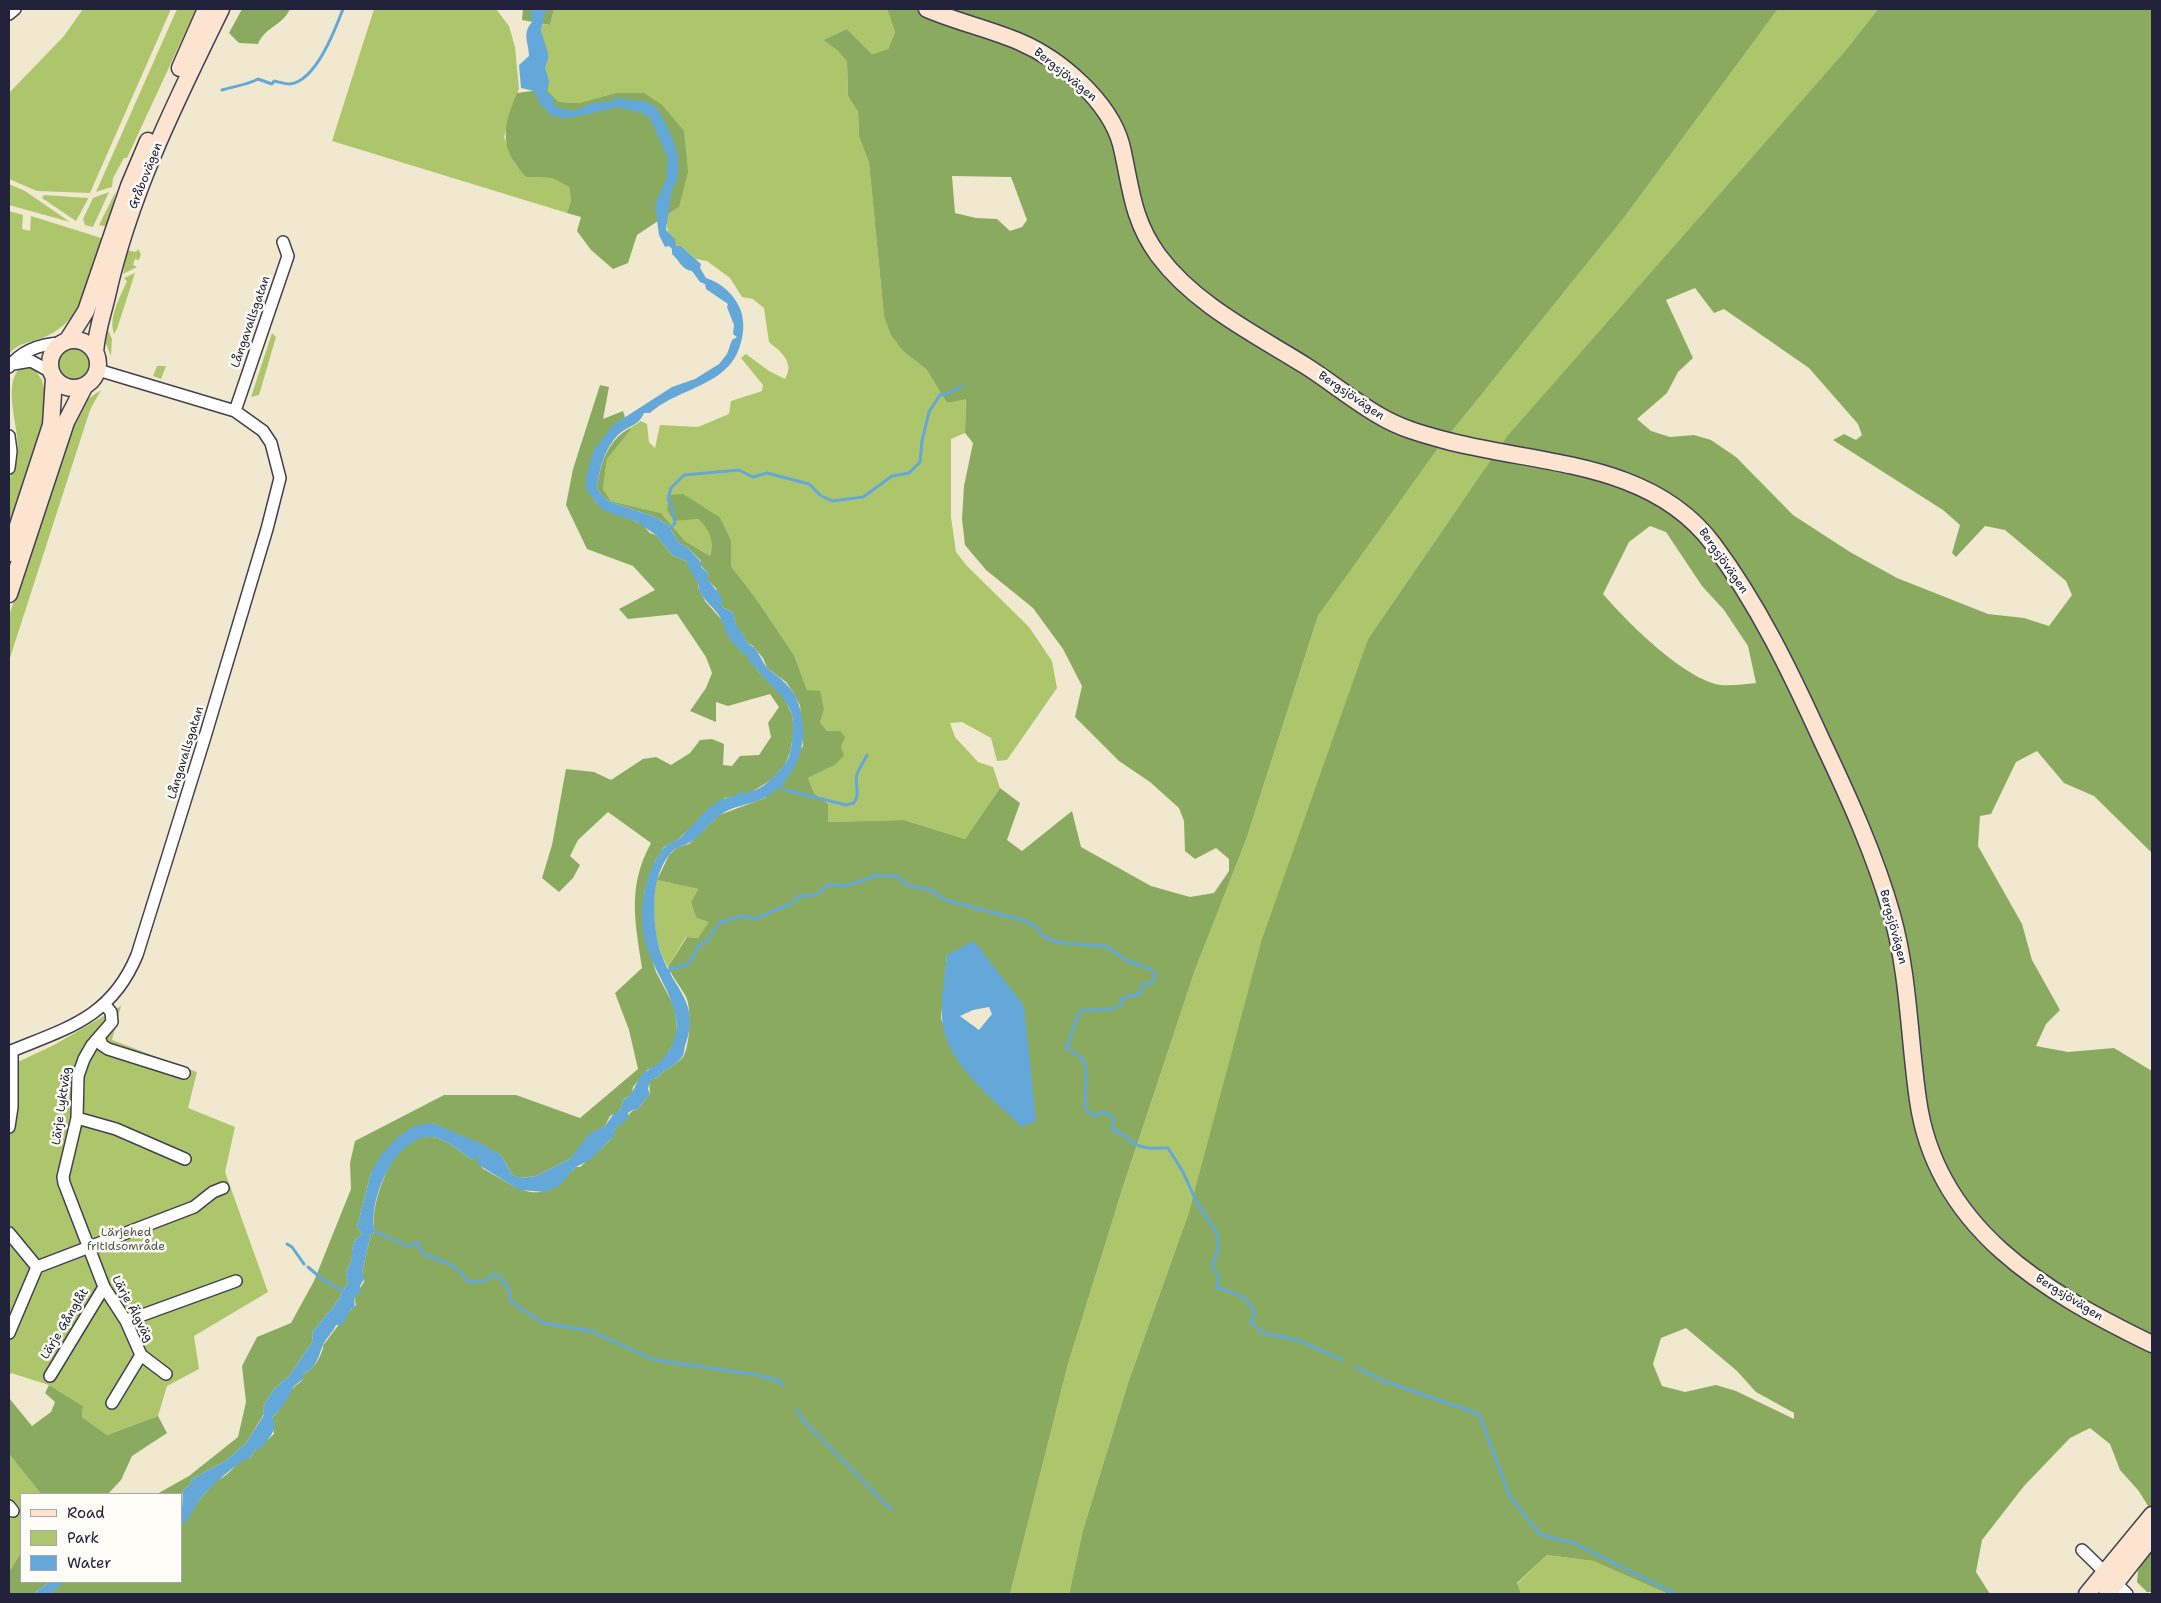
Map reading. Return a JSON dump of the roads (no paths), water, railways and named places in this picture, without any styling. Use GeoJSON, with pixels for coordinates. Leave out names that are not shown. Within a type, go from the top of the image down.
{"type":"FeatureCollection","features":[{"type":"Feature","properties":{"kind":"main road","name":"Gråbovägen"},"geometry":{"type":"LineString","coordinates":[[9,553],[51,425],[53,375],[51,356],[64,342],[86,311],[128,186],[206,9]]}},
{"type":"Feature","properties":{"kind":"main road","name":"Gråbovägen"},"geometry":{"type":"LineString","coordinates":[[98,370],[95,352],[97,328],[128,220],[180,92],[221,9]]}},
{"type":"Feature","properties":{"kind":"main road","name":"Bergsjövägen"},"geometry":{"type":"LineString","coordinates":[[927,9],[1030,47],[1093,95],[1108,114],[1116,130],[1132,203],[1149,241],[1181,281],[1228,317],[1312,370],[1384,419],[1463,445],[1591,470],[1630,482],[1670,502],[1702,530],[1742,587],[1791,675],[1854,811],[1877,870],[1892,915],[1903,962],[1921,1119],[1933,1159],[1946,1185],[1977,1228],[2012,1260],[2075,1303],[2152,1344]]}},
{"type":"Feature","properties":{"kind":"main road"},"geometry":{"type":"LineString","coordinates":[[64,342],[83,341],[95,352]]}},
{"type":"Feature","properties":{"kind":"main road"},"geometry":{"type":"LineString","coordinates":[[9,594],[66,422],[84,386],[92,380],[98,370]]}},
{"type":"Feature","properties":{"kind":"main road"},"geometry":{"type":"LineString","coordinates":[[53,375],[70,388],[84,386]]}},
{"type":"Feature","properties":{"kind":"main road"},"geometry":{"type":"LineString","coordinates":[[2114,1586],[2152,1515]]}},
{"type":"Feature","properties":{"kind":"main road"},"geometry":{"type":"LineString","coordinates":[[2087,1594],[2114,1586],[2152,1537]]}},
{"type":"Feature","properties":{"kind":"street"},"geometry":{"type":"LineString","coordinates":[[9,14],[15,9]]}},
{"type":"Feature","properties":{"kind":"street","name":"Långavallsgatan"},"geometry":{"type":"LineString","coordinates":[[235,411],[288,256],[283,242]]}},
{"type":"Feature","properties":{"kind":"street"},"geometry":{"type":"LineString","coordinates":[[9,366],[17,357],[31,348],[64,342]]}},
{"type":"Feature","properties":{"kind":"street"},"geometry":{"type":"LineString","coordinates":[[9,366],[25,360],[31,361],[53,375]]}},
{"type":"Feature","properties":{"kind":"street","name":"Långavallsgatan"},"geometry":{"type":"LineString","coordinates":[[10,1051],[60,1032],[105,1005],[128,977],[138,955],[204,740],[280,478],[271,443],[263,431],[235,411],[98,370]]}},
{"type":"Feature","properties":{"kind":"street"},"geometry":{"type":"LineString","coordinates":[[9,436],[12,451],[9,468]]}},
{"type":"Feature","properties":{"kind":"street","name":"Lärje Lyktväg"},"geometry":{"type":"LineString","coordinates":[[89,1247],[63,1177],[77,1118],[78,1076],[84,1059],[112,1022],[111,1012],[105,1005]]}},
{"type":"Feature","properties":{"kind":"street"},"geometry":{"type":"LineString","coordinates":[[99,1037],[102,1045],[108,1049],[184,1073]]}},
{"type":"Feature","properties":{"kind":"street"},"geometry":{"type":"LineString","coordinates":[[9,1127],[12,1107],[10,1051]]}},
{"type":"Feature","properties":{"kind":"street"},"geometry":{"type":"LineString","coordinates":[[77,1118],[116,1129],[184,1159]]}},
{"type":"Feature","properties":{"kind":"street"},"geometry":{"type":"LineString","coordinates":[[9,1333],[37,1267],[194,1207],[213,1192],[223,1188]]}},
{"type":"Feature","properties":{"kind":"street"},"geometry":{"type":"LineString","coordinates":[[9,1233],[37,1267]]}},
{"type":"Feature","properties":{"kind":"street","name":"Lärje Älgväg"},"geometry":{"type":"LineString","coordinates":[[89,1247],[104,1287],[126,1322],[140,1355],[166,1374]]}},
{"type":"Feature","properties":{"kind":"street"},"geometry":{"type":"LineString","coordinates":[[126,1322],[236,1281]]}},
{"type":"Feature","properties":{"kind":"street","name":"Lärje Gånglåt"},"geometry":{"type":"LineString","coordinates":[[50,1376],[104,1287]]}},
{"type":"Feature","properties":{"kind":"street"},"geometry":{"type":"LineString","coordinates":[[112,1403],[140,1355]]}},
{"type":"Feature","properties":{"kind":"street"},"geometry":{"type":"LineString","coordinates":[[2082,1550],[2114,1586]]}},
{"type":"Feature","properties":{"kind":"water"},"geometry":{"type":"Polygon","coordinates":[[[533,9],[546,9],[541,31],[548,53],[545,68],[549,81],[547,94],[552,96],[555,107],[573,111],[596,102],[599,104],[604,101],[610,102],[615,97],[619,100],[622,97],[627,100],[649,103],[658,110],[678,154],[676,184],[672,188],[666,230],[675,239],[676,246],[681,246],[701,264],[700,268],[706,278],[717,283],[732,295],[741,311],[743,319],[741,342],[735,357],[727,368],[703,384],[662,404],[650,413],[644,413],[639,421],[621,432],[609,447],[603,460],[597,489],[608,501],[655,517],[668,525],[680,544],[687,547],[701,562],[701,567],[709,574],[707,579],[722,597],[722,607],[734,613],[735,623],[748,644],[757,651],[768,669],[780,678],[794,693],[803,724],[802,746],[794,768],[781,786],[762,799],[720,815],[696,838],[675,849],[664,862],[659,874],[655,893],[654,915],[659,948],[667,968],[684,997],[690,1017],[682,1057],[657,1078],[650,1080],[648,1089],[650,1094],[636,1111],[634,1109],[628,1113],[628,1119],[615,1129],[614,1136],[590,1160],[576,1167],[559,1186],[545,1192],[520,1190],[477,1164],[478,1156],[472,1160],[453,1146],[437,1138],[419,1139],[406,1147],[387,1172],[380,1188],[375,1204],[375,1232],[371,1234],[362,1272],[365,1277],[360,1286],[361,1292],[354,1297],[355,1308],[351,1309],[342,1325],[336,1325],[324,1343],[314,1365],[308,1372],[303,1374],[303,1379],[293,1387],[284,1404],[272,1417],[274,1431],[261,1449],[256,1449],[250,1458],[232,1469],[209,1489],[182,1526],[183,1490],[190,1485],[192,1479],[227,1460],[246,1443],[264,1415],[263,1407],[274,1389],[289,1376],[313,1341],[312,1333],[337,1302],[348,1282],[346,1273],[352,1258],[355,1240],[362,1234],[357,1227],[371,1173],[381,1155],[397,1138],[414,1126],[432,1123],[480,1143],[501,1155],[512,1175],[522,1178],[536,1176],[570,1159],[589,1134],[605,1126],[615,1112],[620,1111],[623,1100],[631,1094],[640,1077],[657,1064],[670,1049],[675,1037],[677,1024],[675,1011],[647,948],[642,923],[646,884],[650,872],[655,860],[664,848],[681,837],[714,804],[740,793],[741,790],[743,794],[755,791],[773,778],[788,759],[792,744],[793,726],[789,706],[750,661],[746,653],[741,653],[730,640],[716,611],[701,593],[698,581],[694,578],[686,561],[672,555],[656,535],[637,522],[605,511],[586,489],[586,477],[594,450],[613,425],[672,387],[695,379],[719,364],[727,354],[732,340],[737,337],[733,334],[734,325],[727,307],[728,304],[706,289],[705,284],[700,282],[692,271],[683,267],[672,254],[672,249],[669,246],[665,247],[659,235],[655,205],[666,180],[668,159],[650,118],[642,113],[618,107],[575,117],[562,118],[551,115],[546,111],[547,108],[542,107],[534,91],[521,88],[519,65],[529,56],[526,34],[529,25],[533,21],[530,15],[533,9]]]}},
{"type":"Feature","properties":{"kind":"water"},"geometry":{"type":"Polygon","coordinates":[[[974,941],[1024,1006],[1036,1121],[1022,1127],[972,1078],[960,1064],[951,1049],[942,1017],[947,955],[974,941]],[[989,1007],[973,1010],[960,1016],[979,1030],[992,1014],[989,1007]]]}},
{"type":"Feature","properties":{"kind":"water"},"geometry":{"type":"Polygon","coordinates":[[[48,1583],[63,1583],[51,1594],[33,1594],[48,1583]]]}},
{"type":"Feature","properties":{"kind":"waterway"},"geometry":{"type":"LineString","coordinates":[[222,90],[258,79],[272,84],[274,81],[290,84],[299,81],[308,74],[323,53],[343,9]]}},
{"type":"Feature","properties":{"kind":"waterway"},"geometry":{"type":"LineString","coordinates":[[668,531],[675,523],[668,499],[671,488],[684,475],[739,470],[753,477],[767,473],[809,484],[820,495],[832,501],[863,497],[892,476],[909,473],[920,462],[922,441],[929,412],[940,395],[947,394],[962,386]]}},
{"type":"Feature","properties":{"kind":"waterway"},"geometry":{"type":"LineString","coordinates":[[778,783],[785,790],[846,805],[854,803],[857,796],[857,774],[867,755]]}},
{"type":"Feature","properties":{"kind":"waterway"},"geometry":{"type":"LineString","coordinates":[[669,972],[670,968],[687,965],[700,944],[706,943],[719,923],[742,916],[755,919],[792,903],[799,896],[816,895],[829,884],[846,886],[878,875],[897,876],[909,886],[931,890],[945,900],[1033,924],[1044,937],[1062,943],[1106,946],[1128,961],[1150,969],[1156,975],[1152,983],[1142,985],[1141,993],[1121,999],[1121,1006],[1116,1008],[1081,1011],[1076,1020],[1066,1047],[1083,1059],[1086,1070],[1085,1108],[1093,1116],[1105,1112],[1114,1118],[1112,1130],[1121,1133],[1136,1145],[1150,1148],[1168,1148],[1183,1172],[1197,1203],[1216,1231],[1219,1248],[1212,1265],[1218,1276],[1217,1288],[1245,1299],[1255,1313],[1251,1322],[1263,1333],[1298,1340],[1343,1360]]}},
{"type":"Feature","properties":{"kind":"waterway"},"geometry":{"type":"LineString","coordinates":[[372,1230],[410,1247],[417,1242],[423,1254],[459,1270],[467,1281],[481,1282],[494,1274],[498,1276],[507,1285],[511,1302],[544,1323],[591,1331],[655,1360],[757,1375],[780,1381],[783,1386]]}},
{"type":"Feature","properties":{"kind":"waterway"},"geometry":{"type":"LineString","coordinates":[[287,1244],[292,1247],[304,1264]]}},
{"type":"Feature","properties":{"kind":"waterway"},"geometry":{"type":"LineString","coordinates":[[308,1267],[322,1279],[343,1291]]}},
{"type":"Feature","properties":{"kind":"waterway"},"geometry":{"type":"LineString","coordinates":[[1356,1367],[1384,1381],[1479,1414],[1510,1497],[1541,1535],[1574,1543],[1676,1594]]}},
{"type":"Feature","properties":{"kind":"waterway"},"geometry":{"type":"LineString","coordinates":[[797,1410],[804,1421],[891,1509]]}},
{"type":"Feature","properties":{"kind":"park label","name":"Lärjehed fritidsområde"},"geometry":{"type":"Point","coordinates":[126,1240]}}]}
